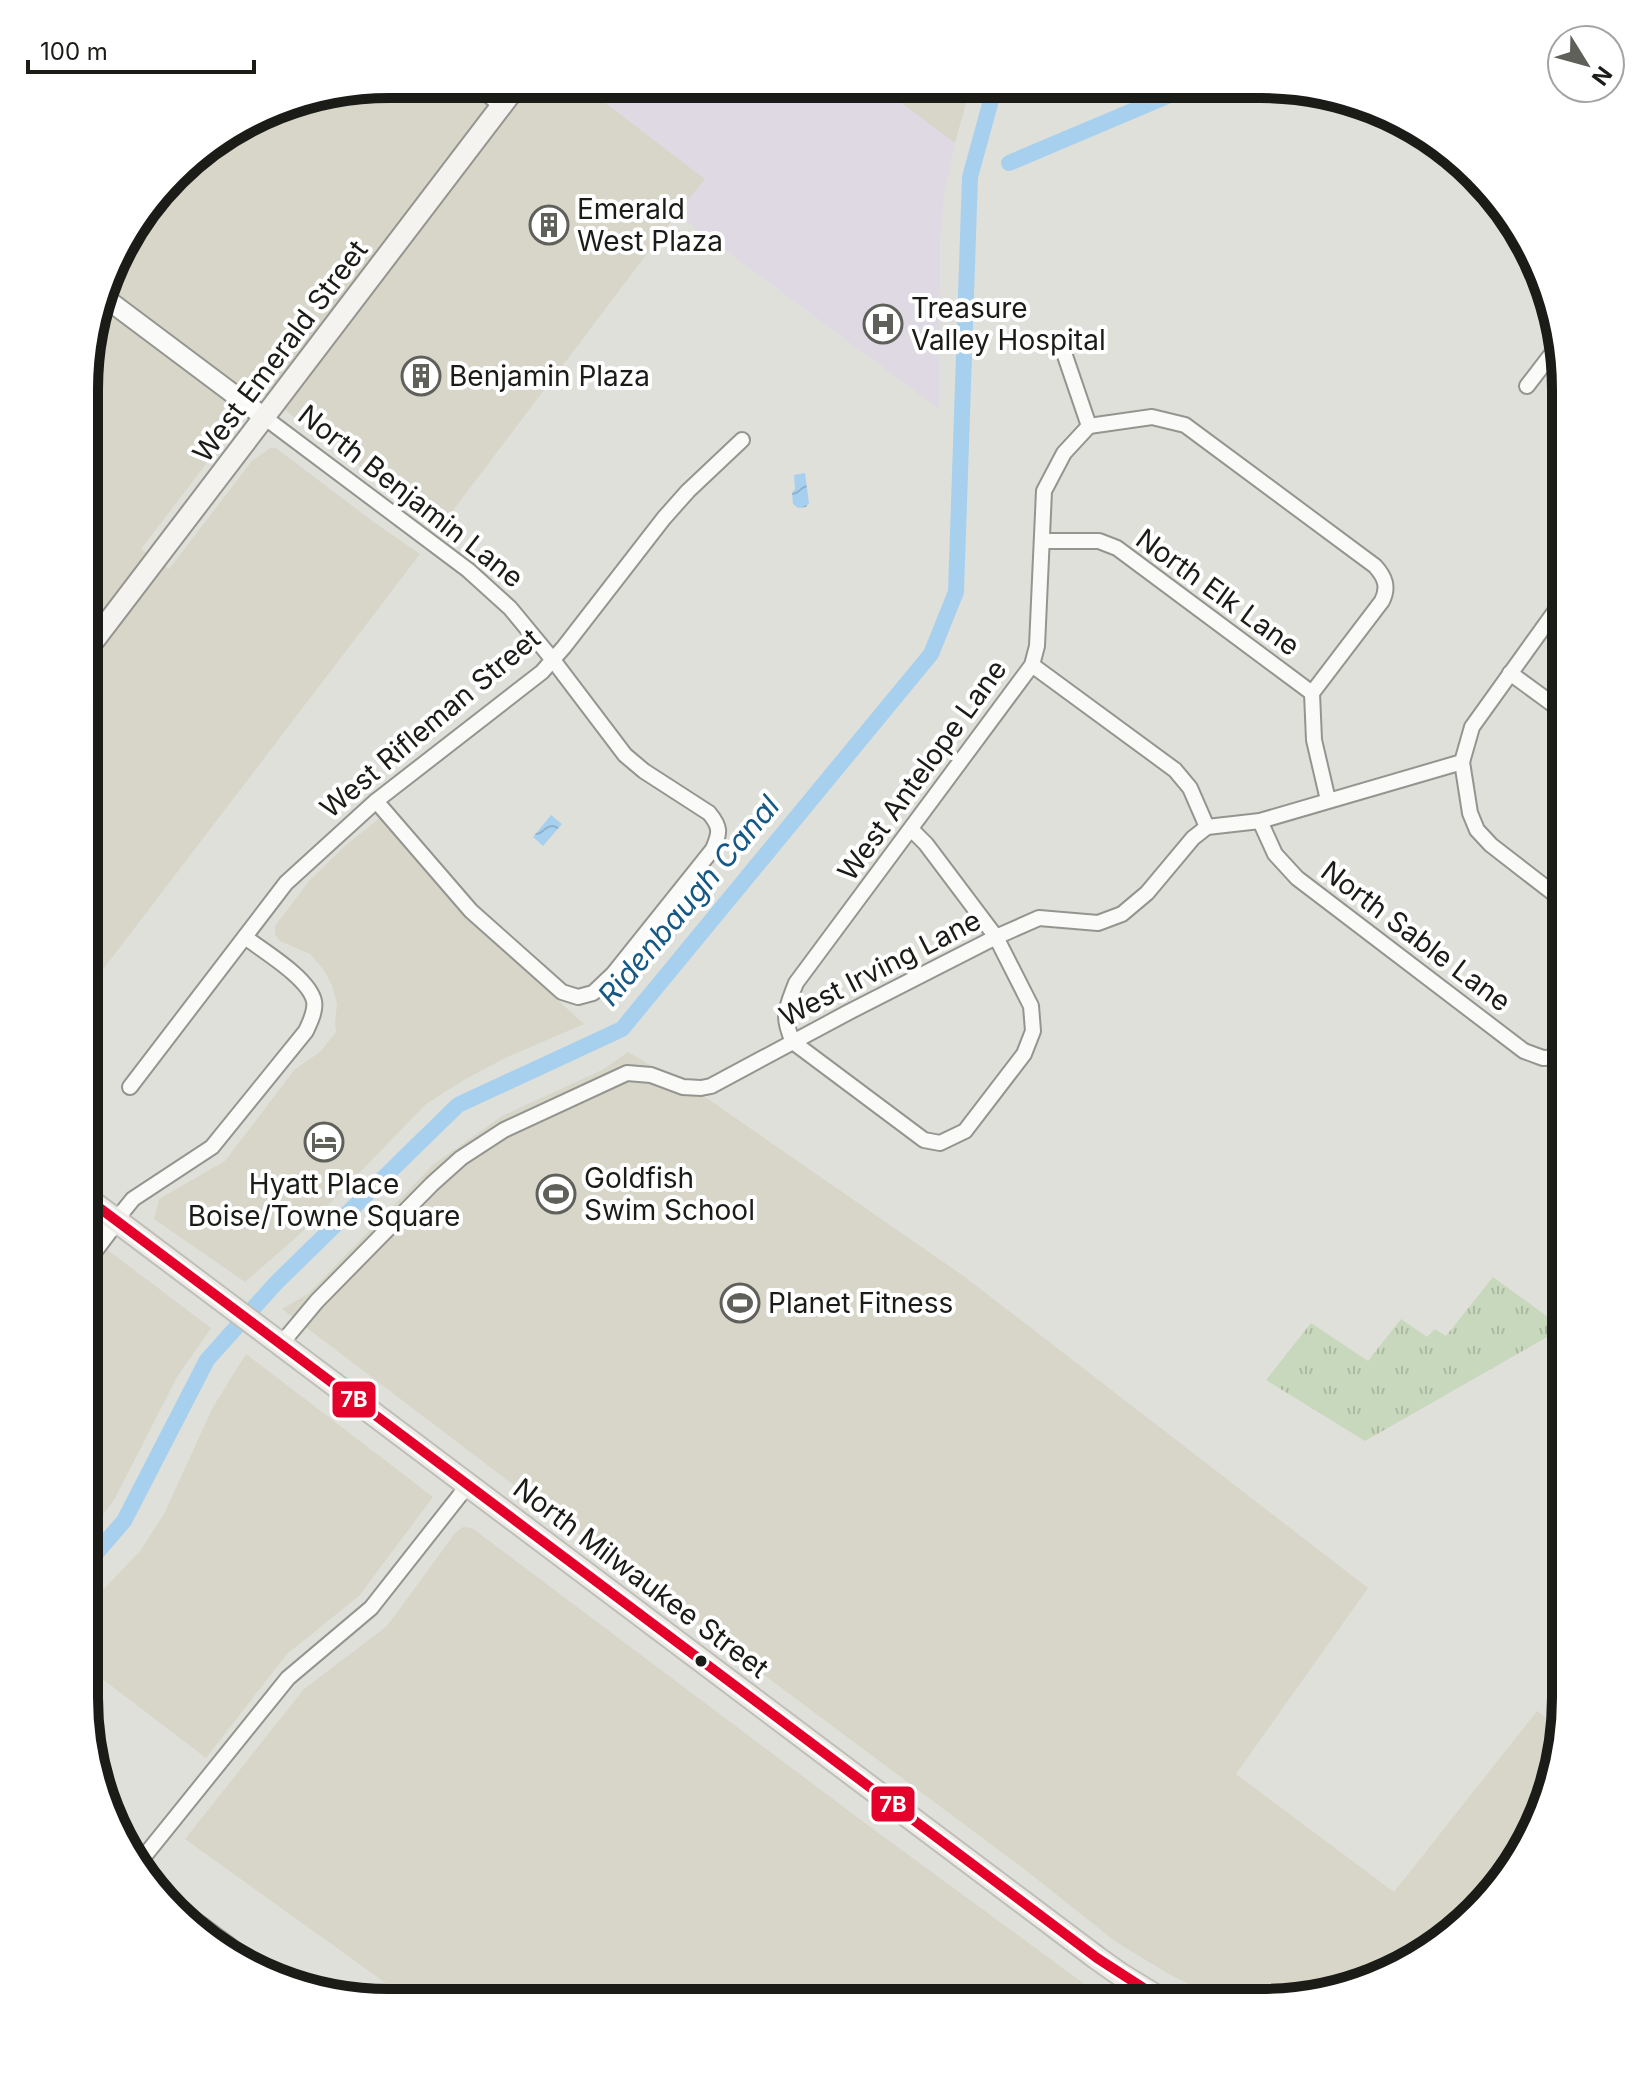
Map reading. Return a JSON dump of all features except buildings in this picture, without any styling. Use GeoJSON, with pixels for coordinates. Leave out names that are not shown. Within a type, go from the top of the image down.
{"type":"FeatureCollection","features":[{"type":"Feature","properties":{"kind":"main road","name":"West Emerald Street"},"geometry":{"type":"LineString","coordinates":[[98,635],[508,98]]}},
{"type":"Feature","properties":{"kind":"main road","name":"North Milwaukee Street"},"geometry":{"type":"LineString","coordinates":[[98,1207],[1097,1958],[1144,1989]]}},
{"type":"Feature","properties":{"kind":"street"},"geometry":{"type":"LineString","coordinates":[[495,98],[503,104]]}},
{"type":"Feature","properties":{"kind":"street","name":"North Benjamin Lane"},"geometry":{"type":"LineString","coordinates":[[111,302],[468,570],[510,608],[625,755],[709,813],[717,822],[719,835],[713,849],[613,974],[593,993],[578,997],[562,992],[471,911],[376,801]]}},
{"type":"Feature","properties":{"kind":"street"},"geometry":{"type":"LineString","coordinates":[[1061,344],[1089,426],[1152,417],[1185,425],[1382,574],[1386,584],[1382,601],[1312,693],[1314,740],[1328,800]]}},
{"type":"Feature","properties":{"kind":"street"},"geometry":{"type":"LineString","coordinates":[[1527,386],[1550,356]]}},
{"type":"Feature","properties":{"kind":"street","name":"West Antelope Lane"},"geometry":{"type":"LineString","coordinates":[[793,1042],[785,1024],[786,1007],[796,983],[1032,665],[1037,646],[1044,491],[1064,453],[1089,426]]}},
{"type":"Feature","properties":{"kind":"street","name":"West Rifleman Street"},"geometry":{"type":"LineString","coordinates":[[130,1087],[286,883],[376,801],[542,672],[664,518],[742,440]]}},
{"type":"Feature","properties":{"kind":"street","name":"North Elk Lane"},"geometry":{"type":"LineString","coordinates":[[1042,541],[1099,541],[1117,548],[1312,693]]}},
{"type":"Feature","properties":{"kind":"street"},"geometry":{"type":"LineString","coordinates":[[1552,615],[1472,727],[1462,762],[1470,813],[1477,830],[1491,845],[1552,892]]}},
{"type":"Feature","properties":{"kind":"street"},"geometry":{"type":"LineString","coordinates":[[1032,665],[1175,770],[1190,788],[1207,827],[1260,821],[1462,762]]}},
{"type":"Feature","properties":{"kind":"street"},"geometry":{"type":"LineString","coordinates":[[1510,673],[1552,704]]}},
{"type":"Feature","properties":{"kind":"street","name":"North Sable Lane"},"geometry":{"type":"LineString","coordinates":[[1260,821],[1275,854],[1297,878],[1524,1051],[1543,1058],[1552,1058]]}},
{"type":"Feature","properties":{"kind":"street","name":"West Irving Lane"},"geometry":{"type":"LineString","coordinates":[[281,1344],[317,1301],[432,1184],[461,1158],[504,1130],[627,1073],[651,1075],[683,1087],[711,1086],[996,937],[1039,918],[1098,923],[1122,914],[1147,893],[1193,838],[1207,827]]}},
{"type":"Feature","properties":{"kind":"street"},"geometry":{"type":"LineString","coordinates":[[793,1042],[924,1140],[940,1143],[965,1131],[1024,1054],[1033,1031],[1031,1006],[996,937],[926,844],[911,829]]}},
{"type":"Feature","properties":{"kind":"street"},"geometry":{"type":"LineString","coordinates":[[98,1244],[133,1199],[212,1147],[306,1031],[313,1015],[314,1001],[305,984],[245,937]]}},
{"type":"Feature","properties":{"kind":"street"},"geometry":{"type":"LineString","coordinates":[[144,1856],[288,1678],[371,1608],[468,1485]]}},
{"type":"Feature","properties":{"kind":"shaded area"},"geometry":{"type":"Polygon","coordinates":[[[389,98],[599,98],[705,179],[439,529],[261,392],[141,549],[169,569],[252,461],[270,448],[276,448],[420,554],[98,976],[100,351],[113,295],[137,243],[170,197],[197,170],[243,137],[295,113],[351,100],[389,98]]]}},
{"type":"Feature","properties":{"kind":"shaded area","name":"Treasure Valley Hospital"},"geometry":{"type":"Polygon","coordinates":[[[599,98],[894,98],[955,143],[945,189],[940,239],[939,409],[677,214],[705,179],[599,98]]]}},
{"type":"Feature","properties":{"kind":"shaded area"},"geometry":{"type":"Polygon","coordinates":[[[894,98],[968,98],[955,143],[894,98]]]}},
{"type":"Feature","properties":{"kind":"shaded area"},"geometry":{"type":"Polygon","coordinates":[[[385,814],[463,915],[584,1024],[505,1058],[426,1104],[300,1234],[245,1282],[154,1219],[159,1199],[225,1161],[295,1069],[320,1052],[336,1032],[337,1004],[332,985],[323,969],[310,954],[280,941],[275,934],[275,926],[310,880],[346,845],[385,814]]]}},
{"type":"Feature","properties":{"kind":"shaded area"},"geometry":{"type":"Polygon","coordinates":[[[628,1052],[708,1099],[965,1277],[1368,1588],[1236,1774],[1394,1892],[1537,1711],[1551,1722],[1537,1792],[1522,1827],[1503,1860],[1467,1904],[1407,1950],[1355,1974],[1299,1987],[1198,1989],[1116,1942],[1028,1872],[282,1309],[309,1293],[434,1164],[502,1116],[602,1070],[628,1052]]]}},
{"type":"Feature","properties":{"kind":"shaded area"},"geometry":{"type":"Polygon","coordinates":[[[98,1243],[211,1328],[177,1377],[114,1500],[98,1521],[98,1243]]]}},
{"type":"Feature","properties":{"kind":"shaded area"},"geometry":{"type":"Polygon","coordinates":[[[246,1354],[433,1497],[359,1596],[287,1654],[206,1758],[98,1676],[98,1595],[140,1551],[164,1514],[213,1407],[246,1354]]]}},
{"type":"Feature","properties":{"kind":"shaded area"},"geometry":{"type":"Polygon","coordinates":[[[463,1527],[472,1528],[1091,1989],[394,1989],[185,1839],[304,1689],[387,1626],[456,1532],[463,1527]]]}},
{"type":"Feature","properties":{"kind":"green space"},"geometry":{"type":"Polygon","coordinates":[[[1493,1277],[1552,1320],[1552,1334],[1365,1441],[1266,1380],[1311,1323],[1368,1361],[1401,1319],[1427,1337],[1435,1329],[1446,1336],[1493,1277]]]}},
{"type":"Feature","properties":{"kind":"water"},"geometry":{"type":"Polygon","coordinates":[[[805,473],[809,503],[806,507],[798,508],[793,504],[794,475],[805,473]]]}},
{"type":"Feature","properties":{"kind":"water"},"geometry":{"type":"Polygon","coordinates":[[[551,815],[562,824],[543,846],[533,837],[551,815]]]}},
{"type":"Feature","properties":{"kind":"waterway","name":"Ridenbaugh Canal"},"geometry":{"type":"LineString","coordinates":[[98,1551],[124,1521],[207,1360],[276,1283],[458,1105],[622,1029],[931,654],[956,592],[970,177],[992,98]]}},
{"type":"Feature","properties":{"kind":"waterway"},"geometry":{"type":"LineString","coordinates":[[1009,163],[1163,98]]}},
{"type":"Feature","properties":{"kind":"transit line","name":"7B"},"geometry":{"type":"LineString","coordinates":[[98,1207],[1097,1958],[1145,1989]]}},
{"type":"Feature","properties":{"kind":"place","name":"Emerald West Plaza"},"geometry":{"type":"Point","coordinates":[549,225]}},
{"type":"Feature","properties":{"kind":"place","name":"Treasure Valley Hospital"},"geometry":{"type":"Point","coordinates":[883,324]}},
{"type":"Feature","properties":{"kind":"place","name":"Benjamin Plaza"},"geometry":{"type":"Point","coordinates":[421,376]}},
{"type":"Feature","properties":{"kind":"place","name":"Hyatt Place Boise/Towne Square"},"geometry":{"type":"Point","coordinates":[324,1142]}},
{"type":"Feature","properties":{"kind":"place","name":"Goldfish Swim School"},"geometry":{"type":"Point","coordinates":[556,1194]}},
{"type":"Feature","properties":{"kind":"place","name":"Planet Fitness"},"geometry":{"type":"Point","coordinates":[740,1303]}}]}
